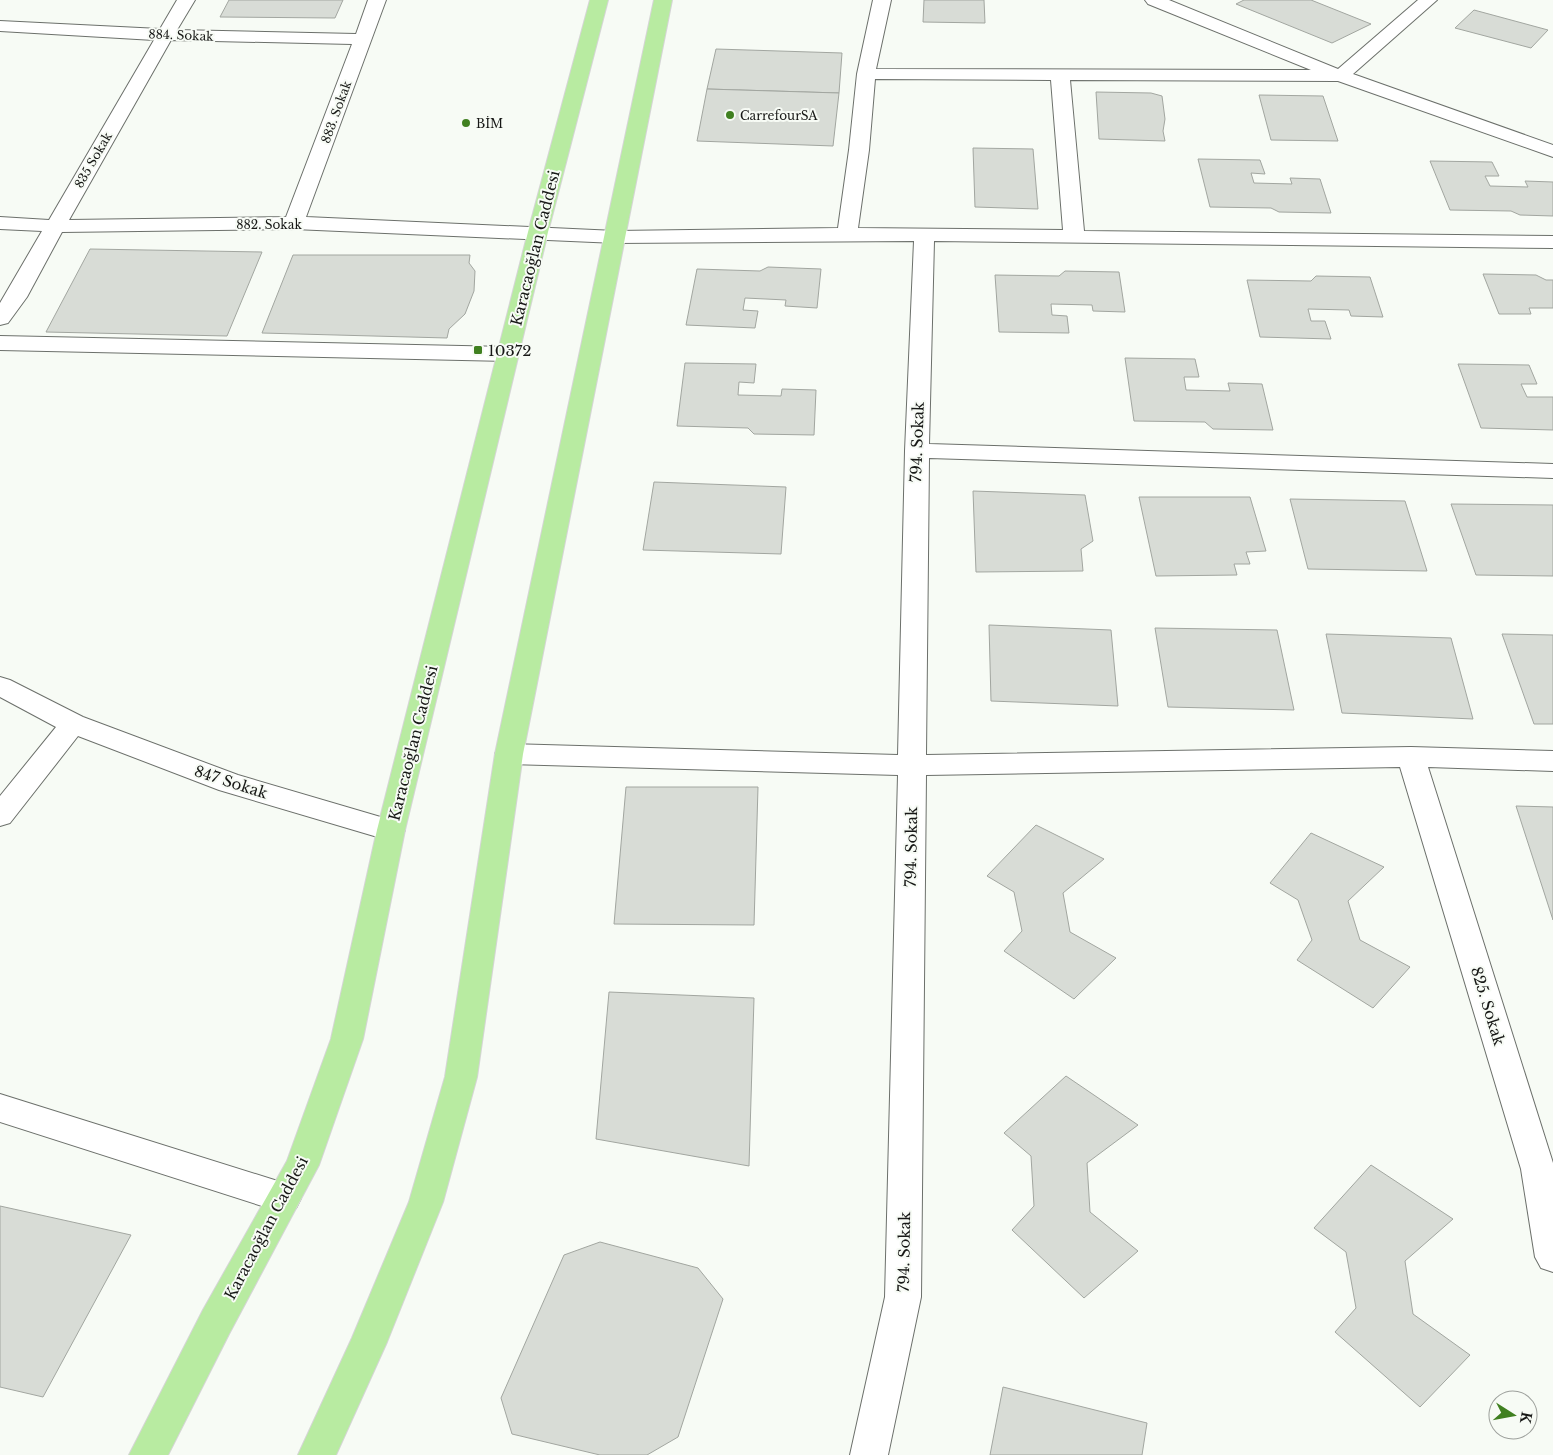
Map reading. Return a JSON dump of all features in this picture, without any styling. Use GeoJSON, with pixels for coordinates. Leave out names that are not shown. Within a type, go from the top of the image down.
{"type":"FeatureCollection","features":[{"type":"Feature","properties":{"kind":"main road","name":"Karacaoğlan Caddesi"},"geometry":{"type":"LineString","coordinates":[[148,1455],[216,1322],[302,1165],[348,1039],[391,830],[538,232],[599,0]]}},
{"type":"Feature","properties":{"kind":"main road"},"geometry":{"type":"LineString","coordinates":[[317,1455],[369,1342],[426,1202],[461,1077],[509,754],[663,0]]}},
{"type":"Feature","properties":{"kind":"street","name":"835 Sokak"},"geometry":{"type":"LineString","coordinates":[[0,318],[16,297],[186,0]]}},
{"type":"Feature","properties":{"kind":"street","name":"883. Sokak"},"geometry":{"type":"LineString","coordinates":[[294,224],[377,0]]}},
{"type":"Feature","properties":{"kind":"street"},"geometry":{"type":"LineString","coordinates":[[847,234],[859,150],[866,74],[882,0]]}},
{"type":"Feature","properties":{"kind":"street"},"geometry":{"type":"LineString","coordinates":[[1154,0],[1340,76],[1553,151]]}},
{"type":"Feature","properties":{"kind":"street"},"geometry":{"type":"LineString","coordinates":[[866,74],[1340,76],[1428,0]]}},
{"type":"Feature","properties":{"kind":"street","name":"884. Sokak"},"geometry":{"type":"LineString","coordinates":[[0,26],[166,35],[363,40]]}},
{"type":"Feature","properties":{"kind":"street"},"geometry":{"type":"LineString","coordinates":[[1060,75],[1074,237]]}},
{"type":"Feature","properties":{"kind":"street","name":"882. Sokak"},"geometry":{"type":"LineString","coordinates":[[0,223],[55,226],[294,224],[538,232],[616,237],[847,234],[1553,242]]}},
{"type":"Feature","properties":{"kind":"street","name":"794. Sokak"},"geometry":{"type":"LineString","coordinates":[[869,1455],[903,1297],[917,451],[924,236]]}},
{"type":"Feature","properties":{"kind":"street"},"geometry":{"type":"LineString","coordinates":[[0,343],[508,354]]}},
{"type":"Feature","properties":{"kind":"street"},"geometry":{"type":"LineString","coordinates":[[917,451],[1553,471]]}},
{"type":"Feature","properties":{"kind":"street","name":"847 Sokak"},"geometry":{"type":"LineString","coordinates":[[0,686],[73,724],[229,783],[391,830]]}},
{"type":"Feature","properties":{"kind":"street"},"geometry":{"type":"LineString","coordinates":[[0,816],[73,724]]}},
{"type":"Feature","properties":{"kind":"street"},"geometry":{"type":"LineString","coordinates":[[509,754],[912,765],[1411,757],[1553,762]]}},
{"type":"Feature","properties":{"kind":"street","name":"825. Sokak"},"geometry":{"type":"LineString","coordinates":[[1411,757],[1538,1169],[1553,1257]]}},
{"type":"Feature","properties":{"kind":"street"},"geometry":{"type":"LineString","coordinates":[[0,1108],[284,1198]]}},
{"type":"Feature","properties":{"kind":"building"},"geometry":{"type":"Polygon","coordinates":[[[229,0],[343,0],[335,18],[220,17],[229,0]]]}},
{"type":"Feature","properties":{"kind":"building"},"geometry":{"type":"Polygon","coordinates":[[[924,0],[984,0],[985,23],[923,22],[924,0]]]}},
{"type":"Feature","properties":{"kind":"building"},"geometry":{"type":"Polygon","coordinates":[[[1244,0],[1311,0],[1371,24],[1332,43],[1236,4],[1244,0]]]}},
{"type":"Feature","properties":{"kind":"building"},"geometry":{"type":"Polygon","coordinates":[[[1474,10],[1548,30],[1531,48],[1455,28],[1474,10]]]}},
{"type":"Feature","properties":{"kind":"building"},"geometry":{"type":"Polygon","coordinates":[[[716,49],[842,53],[839,93],[707,89],[716,49]]]}},
{"type":"Feature","properties":{"kind":"building"},"geometry":{"type":"Polygon","coordinates":[[[707,89],[839,93],[833,146],[697,141],[707,89]]]}},
{"type":"Feature","properties":{"kind":"building"},"geometry":{"type":"Polygon","coordinates":[[[1096,92],[1151,93],[1162,96],[1165,141],[1099,139],[1096,92]]]}},
{"type":"Feature","properties":{"kind":"building"},"geometry":{"type":"Polygon","coordinates":[[[1259,95],[1323,96],[1338,141],[1271,140],[1259,95]]]}},
{"type":"Feature","properties":{"kind":"building"},"geometry":{"type":"Polygon","coordinates":[[[973,148],[1033,149],[1038,209],[975,207],[973,148]]]}},
{"type":"Feature","properties":{"kind":"building"},"geometry":{"type":"Polygon","coordinates":[[[1198,159],[1260,160],[1265,174],[1251,173],[1254,183],[1292,184],[1290,178],[1320,179],[1331,213],[1279,212],[1271,208],[1210,207],[1198,159]]]}},
{"type":"Feature","properties":{"kind":"building"},"geometry":{"type":"Polygon","coordinates":[[[1430,161],[1492,162],[1499,176],[1485,176],[1490,186],[1528,187],[1525,181],[1553,182],[1553,216],[1520,215],[1511,211],[1450,210],[1430,161]]]}},
{"type":"Feature","properties":{"kind":"building"},"geometry":{"type":"Polygon","coordinates":[[[90,249],[262,252],[227,336],[46,332],[90,249]]]}},
{"type":"Feature","properties":{"kind":"building"},"geometry":{"type":"Polygon","coordinates":[[[293,255],[470,255],[469,263],[475,271],[474,291],[465,314],[449,329],[447,338],[262,333],[293,255]]]}},
{"type":"Feature","properties":{"kind":"building"},"geometry":{"type":"Polygon","coordinates":[[[768,267],[821,269],[817,308],[785,306],[786,300],[745,298],[743,310],[758,311],[755,328],[686,325],[697,269],[760,271],[768,267]]]}},
{"type":"Feature","properties":{"kind":"building"},"geometry":{"type":"Polygon","coordinates":[[[1065,271],[1119,272],[1125,312],[1093,311],[1092,305],[1051,304],[1052,315],[1067,316],[1069,333],[999,332],[995,275],[1059,276],[1065,271]]]}},
{"type":"Feature","properties":{"kind":"building"},"geometry":{"type":"Polygon","coordinates":[[[1483,274],[1536,275],[1546,280],[1553,280],[1553,308],[1529,308],[1531,314],[1499,314],[1483,274]]]}},
{"type":"Feature","properties":{"kind":"building"},"geometry":{"type":"Polygon","coordinates":[[[1316,276],[1370,277],[1383,317],[1351,316],[1349,310],[1308,309],[1311,321],[1325,321],[1331,339],[1260,337],[1247,280],[1311,281],[1316,276]]]}},
{"type":"Feature","properties":{"kind":"building"},"geometry":{"type":"Polygon","coordinates":[[[1125,358],[1195,359],[1199,377],[1184,377],[1186,390],[1230,391],[1228,383],[1262,384],[1273,430],[1213,429],[1205,422],[1134,421],[1125,358]]]}},
{"type":"Feature","properties":{"kind":"building"},"geometry":{"type":"Polygon","coordinates":[[[685,363],[756,364],[754,383],[739,382],[738,395],[781,396],[782,389],[816,390],[814,435],[754,434],[748,428],[677,426],[685,363]]]}},
{"type":"Feature","properties":{"kind":"building"},"geometry":{"type":"Polygon","coordinates":[[[1458,364],[1529,365],[1537,384],[1521,384],[1527,397],[1553,397],[1553,430],[1481,428],[1458,364]]]}},
{"type":"Feature","properties":{"kind":"building"},"geometry":{"type":"Polygon","coordinates":[[[654,482],[786,487],[781,554],[643,550],[654,482]]]}},
{"type":"Feature","properties":{"kind":"building"},"geometry":{"type":"Polygon","coordinates":[[[973,491],[1085,495],[1093,541],[1081,549],[1083,571],[976,572],[973,491]]]}},
{"type":"Feature","properties":{"kind":"building"},"geometry":{"type":"Polygon","coordinates":[[[1139,497],[1250,497],[1266,551],[1246,552],[1250,564],[1234,564],[1237,575],[1156,576],[1139,497]]]}},
{"type":"Feature","properties":{"kind":"building"},"geometry":{"type":"Polygon","coordinates":[[[1290,499],[1405,501],[1427,571],[1308,569],[1290,499]]]}},
{"type":"Feature","properties":{"kind":"building"},"geometry":{"type":"Polygon","coordinates":[[[1451,504],[1553,505],[1553,576],[1476,575],[1451,504]]]}},
{"type":"Feature","properties":{"kind":"building"},"geometry":{"type":"Polygon","coordinates":[[[989,625],[1111,630],[1118,706],[991,701],[989,625]]]}},
{"type":"Feature","properties":{"kind":"building"},"geometry":{"type":"Polygon","coordinates":[[[1155,628],[1277,630],[1294,710],[1168,707],[1155,628]]]}},
{"type":"Feature","properties":{"kind":"building"},"geometry":{"type":"Polygon","coordinates":[[[1326,634],[1451,638],[1473,719],[1342,713],[1326,634]]]}},
{"type":"Feature","properties":{"kind":"building"},"geometry":{"type":"Polygon","coordinates":[[[1502,634],[1553,635],[1553,724],[1534,724],[1502,634]]]}},
{"type":"Feature","properties":{"kind":"building"},"geometry":{"type":"Polygon","coordinates":[[[626,787],[758,787],[754,925],[614,924],[626,787]]]}},
{"type":"Feature","properties":{"kind":"building"},"geometry":{"type":"Polygon","coordinates":[[[1516,806],[1553,807],[1553,920],[1516,806]]]}},
{"type":"Feature","properties":{"kind":"building"},"geometry":{"type":"Polygon","coordinates":[[[1036,825],[1104,859],[1063,893],[1070,932],[1116,958],[1074,999],[1004,951],[1022,931],[1014,892],[987,876],[1036,825]]]}},
{"type":"Feature","properties":{"kind":"building"},"geometry":{"type":"Polygon","coordinates":[[[1311,833],[1384,867],[1348,901],[1360,940],[1410,967],[1373,1008],[1297,960],[1312,940],[1298,900],[1270,883],[1311,833]]]}},
{"type":"Feature","properties":{"kind":"building"},"geometry":{"type":"Polygon","coordinates":[[[609,992],[754,998],[749,1166],[596,1139],[609,992]]]}},
{"type":"Feature","properties":{"kind":"building"},"geometry":{"type":"Polygon","coordinates":[[[1066,1076],[1138,1125],[1087,1163],[1090,1212],[1138,1251],[1084,1298],[1012,1230],[1034,1206],[1031,1156],[1004,1133],[1066,1076]]]}},
{"type":"Feature","properties":{"kind":"building"},"geometry":{"type":"Polygon","coordinates":[[[1371,1165],[1453,1219],[1405,1261],[1413,1314],[1470,1355],[1420,1407],[1335,1332],[1356,1308],[1346,1252],[1314,1228],[1371,1165]]]}},
{"type":"Feature","properties":{"kind":"building"},"geometry":{"type":"Polygon","coordinates":[[[0,1206],[131,1235],[43,1397],[0,1387],[0,1206]]]}},
{"type":"Feature","properties":{"kind":"building"},"geometry":{"type":"Polygon","coordinates":[[[600,1242],[698,1268],[723,1299],[678,1437],[647,1455],[600,1455],[512,1434],[501,1398],[564,1255],[600,1242]]]}},
{"type":"Feature","properties":{"kind":"building"},"geometry":{"type":"Polygon","coordinates":[[[1003,1387],[1147,1423],[1142,1455],[990,1455],[1003,1387]]]}},
{"type":"Feature","properties":{"kind":"place","name":"CarrefourSA"},"geometry":{"type":"Point","coordinates":[730,115]}},
{"type":"Feature","properties":{"kind":"place","name":"BİM"},"geometry":{"type":"Point","coordinates":[466,123]}},
{"type":"Feature","properties":{"kind":"place","name":"10372"},"geometry":{"type":"Point","coordinates":[478,350]}}]}
